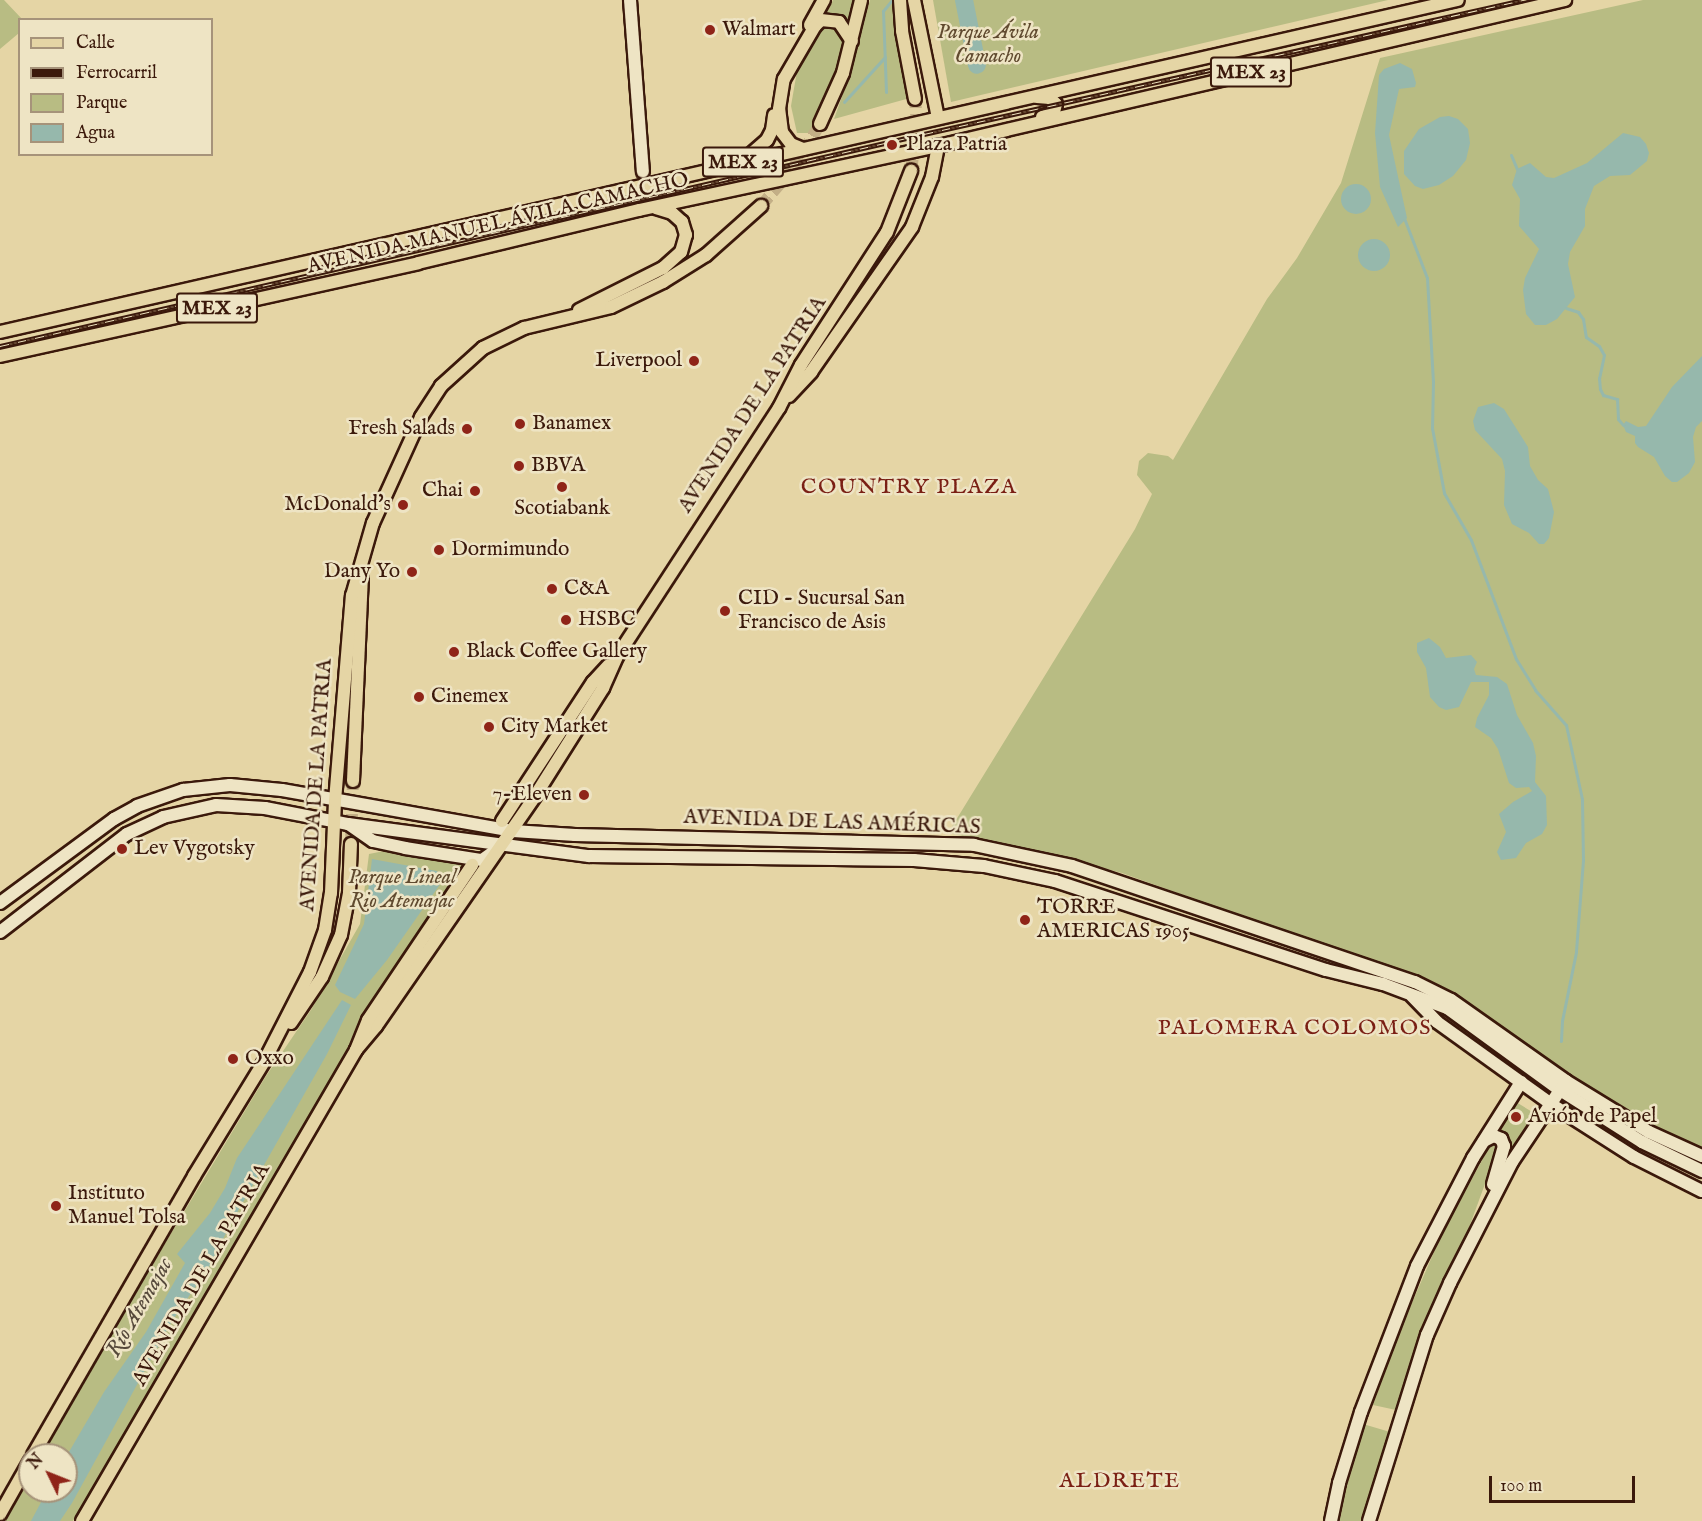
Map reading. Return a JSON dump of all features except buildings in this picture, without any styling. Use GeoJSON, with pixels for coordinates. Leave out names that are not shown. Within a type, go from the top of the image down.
{"type":"FeatureCollection","features":[{"type":"Feature","properties":{"kind":"main road"},"geometry":{"type":"LineString","coordinates":[[630,0],[643,172]]}},
{"type":"Feature","properties":{"kind":"main road"},"geometry":{"type":"LineString","coordinates":[[736,163],[753,154],[770,135],[779,80],[825,0]]}},
{"type":"Feature","properties":{"kind":"main road"},"geometry":{"type":"LineString","coordinates":[[820,124],[838,88],[861,0]]}},
{"type":"Feature","properties":{"kind":"main road"},"geometry":{"type":"LineString","coordinates":[[900,0],[902,32],[915,99]]}},
{"type":"Feature","properties":{"kind":"main road"},"geometry":{"type":"LineString","coordinates":[[914,0],[938,118]]}},
{"type":"Feature","properties":{"kind":"main road","name":"AVENIDA MANUEL ÁVILA CAMACHO"},"geometry":{"type":"LineString","coordinates":[[0,332],[1458,0]]}},
{"type":"Feature","properties":{"kind":"main road","name":"AVENIDA MANUEL ÁVILA CAMACHO"},"geometry":{"type":"LineString","coordinates":[[0,356],[439,259],[650,208],[938,146],[1565,0]]}},
{"type":"Feature","properties":{"kind":"main road"},"geometry":{"type":"LineString","coordinates":[[803,149],[791,144],[782,132],[779,109],[784,79],[815,26],[821,20],[839,22],[852,41]]}},
{"type":"Feature","properties":{"kind":"main road"},"geometry":{"type":"LineString","coordinates":[[1004,130],[1056,110],[1056,104],[1050,98],[1033,96]]}},
{"type":"Feature","properties":{"kind":"main road"},"geometry":{"type":"LineString","coordinates":[[778,408],[811,372],[912,227],[932,177],[938,146]]}},
{"type":"Feature","properties":{"kind":"main road","name":"AVENIDA DE LA PATRIA"},"geometry":{"type":"LineString","coordinates":[[356,1050],[376,1026],[513,831],[603,688],[618,655],[778,408],[801,365],[887,232],[911,171]]}},
{"type":"Feature","properties":{"kind":"main road","name":"AVENIDA DE LA PATRIA"},"geometry":{"type":"LineString","coordinates":[[267,1056],[319,952],[329,911],[348,622],[357,569],[366,541],[406,445],[441,386],[468,360],[505,336],[561,318],[611,307],[663,282],[713,249],[761,206]]}},
{"type":"Feature","properties":{"kind":"main road"},"geometry":{"type":"LineString","coordinates":[[561,318],[663,268],[678,256],[686,242],[682,222],[668,211],[650,208]]}},
{"type":"Feature","properties":{"kind":"main road","name":"AVENIDA DE LA PATRIA"},"geometry":{"type":"LineString","coordinates":[[353,782],[360,610],[366,541]]}},
{"type":"Feature","properties":{"kind":"main road","name":"AVENIDA DE LA PATRIA"},"geometry":{"type":"LineString","coordinates":[[502,821],[593,682],[618,655]]}},
{"type":"Feature","properties":{"kind":"main road","name":"AVENIDA DE LAS AMÉRICAS"},"geometry":{"type":"LineString","coordinates":[[0,903],[114,819],[137,806],[183,790],[230,785],[282,790],[513,831],[575,836],[974,845],[1057,861],[1415,982],[1450,1000],[1642,1142],[1702,1171]]}},
{"type":"Feature","properties":{"kind":"main road","name":"AVENIDA DE LAS AMÉRICAS"},"geometry":{"type":"LineString","coordinates":[[0,932],[104,849],[139,827],[163,817],[202,807],[231,805],[502,846],[589,856],[914,860],[984,866],[1055,881],[1326,970],[1409,993],[1447,1008],[1563,1085],[1648,1132],[1702,1156]]}},
{"type":"Feature","properties":{"kind":"main road"},"geometry":{"type":"LineString","coordinates":[[348,824],[374,841],[472,859],[482,860],[502,846]]}},
{"type":"Feature","properties":{"kind":"main road","name":"AVENIDA DE LA PATRIA"},"geometry":{"type":"LineString","coordinates":[[40,1443],[194,1176],[267,1056],[322,977],[335,950],[348,906],[351,844]]}},
{"type":"Feature","properties":{"kind":"main road"},"geometry":{"type":"LineString","coordinates":[[1026,876],[1042,872],[1057,861]]}},
{"type":"Feature","properties":{"kind":"main road","name":"AVENIDA DE LA PATRIA"},"geometry":{"type":"LineString","coordinates":[[82,1521],[356,1050],[368,1020],[472,865]]}},
{"type":"Feature","properties":{"kind":"main road"},"geometry":{"type":"LineString","coordinates":[[1409,993],[1437,1022],[1551,1104],[1634,1157],[1702,1191]]}},
{"type":"Feature","properties":{"kind":"main road"},"geometry":{"type":"LineString","coordinates":[[1331,1521],[1338,1483],[1394,1321],[1441,1216],[1482,1143],[1521,1082]]}},
{"type":"Feature","properties":{"kind":"main road"},"geometry":{"type":"LineString","coordinates":[[1369,1521],[1427,1335],[1486,1208],[1512,1162],[1563,1085]]}},
{"type":"Feature","properties":{"kind":"main road"},"geometry":{"type":"LineString","coordinates":[[1482,1143],[1494,1136],[1501,1139],[1504,1146],[1486,1208]]}},
{"type":"Feature","properties":{"kind":"main road"},"geometry":{"type":"LineString","coordinates":[[0,1514],[18,1482]]}},
{"type":"Feature","properties":{"kind":"green space"},"geometry":{"type":"Polygon","coordinates":[[[0,0],[4,0],[21,18],[18,18],[18,34],[0,49],[0,0]]]}},
{"type":"Feature","properties":{"kind":"green space"},"geometry":{"type":"Polygon","coordinates":[[[833,0],[856,0],[842,56],[820,114],[809,133],[797,133],[791,106],[797,71],[833,0]]]}},
{"type":"Feature","properties":{"kind":"green space"},"geometry":{"type":"Polygon","coordinates":[[[870,0],[896,0],[897,38],[910,98],[834,119],[850,74],[870,0]]]}},
{"type":"Feature","properties":{"kind":"green space","name":"Parque Ávila Camacho"},"geometry":{"type":"Polygon","coordinates":[[[933,0],[1388,0],[951,102],[933,0]]]}},
{"type":"Feature","properties":{"kind":"green space"},"geometry":{"type":"Polygon","coordinates":[[[1643,0],[1702,0],[1702,1164],[1659,1145],[1616,1106],[1569,1077],[1473,1009],[1453,992],[1122,873],[1038,851],[948,833],[1135,529],[1152,494],[1137,475],[1139,461],[1148,453],[1168,456],[1173,460],[1267,299],[1297,258],[1341,183],[1380,58],[1643,0]]]}},
{"type":"Feature","properties":{"kind":"green space","name":"Parque Lineal Rio Atemajac"},"geometry":{"type":"Polygon","coordinates":[[[389,850],[462,865],[403,954],[73,1521],[5,1521],[18,1499],[18,1503],[78,1503],[78,1443],[50,1443],[105,1343],[266,1076],[311,1010],[360,924],[369,854],[389,850]]]}},
{"type":"Feature","properties":{"kind":"green space"},"geometry":{"type":"Polygon","coordinates":[[[1516,1102],[1534,1113],[1505,1159],[1508,1141],[1505,1136],[1497,1133],[1516,1102]]]}},
{"type":"Feature","properties":{"kind":"green space"},"geometry":{"type":"Polygon","coordinates":[[[1492,1142],[1497,1143],[1500,1149],[1493,1162],[1463,1244],[1427,1316],[1396,1410],[1373,1405],[1401,1328],[1441,1236],[1492,1142]]]}},
{"type":"Feature","properties":{"kind":"green space"},"geometry":{"type":"Polygon","coordinates":[[[1363,1424],[1390,1432],[1362,1521],[1338,1521],[1363,1424]]]}},
{"type":"Feature","properties":{"kind":"water"},"geometry":{"type":"Polygon","coordinates":[[[960,0],[971,0],[980,52],[975,56],[960,0]]]}},
{"type":"Feature","properties":{"kind":"water"},"geometry":{"type":"Polygon","coordinates":[[[1400,63],[1412,69],[1416,83],[1415,87],[1399,89],[1389,135],[1407,218],[1398,227],[1380,187],[1375,133],[1379,75],[1384,69],[1400,63]]]}},
{"type":"Feature","properties":{"kind":"water"},"geometry":{"type":"Polygon","coordinates":[[[1449,116],[1458,119],[1468,129],[1470,143],[1466,160],[1453,176],[1439,185],[1423,189],[1415,186],[1404,174],[1404,151],[1419,129],[1440,117],[1449,116]]]}},
{"type":"Feature","properties":{"kind":"water"},"geometry":{"type":"Polygon","coordinates":[[[1623,133],[1640,137],[1646,144],[1649,153],[1647,161],[1630,175],[1610,176],[1594,186],[1585,209],[1585,226],[1570,252],[1568,264],[1575,297],[1557,319],[1546,325],[1535,325],[1526,314],[1523,290],[1525,278],[1539,249],[1519,226],[1520,199],[1512,185],[1517,169],[1530,163],[1546,177],[1554,178],[1587,163],[1623,133]]]}},
{"type":"Feature","properties":{"kind":"water"},"geometry":{"type":"Polygon","coordinates":[[[1356,184],[1367,188],[1371,199],[1367,210],[1356,214],[1345,210],[1341,199],[1345,188],[1356,184]]]}},
{"type":"Feature","properties":{"kind":"water"},"geometry":{"type":"Polygon","coordinates":[[[1374,239],[1385,244],[1390,255],[1385,266],[1374,271],[1363,266],[1358,255],[1363,244],[1374,239]]]}},
{"type":"Feature","properties":{"kind":"water"},"geometry":{"type":"Polygon","coordinates":[[[1702,356],[1702,421],[1696,427],[1693,437],[1695,462],[1689,473],[1677,482],[1672,482],[1665,476],[1654,457],[1638,447],[1635,443],[1635,436],[1626,432],[1623,425],[1626,421],[1638,427],[1646,426],[1672,387],[1702,356]]]}},
{"type":"Feature","properties":{"kind":"water"},"geometry":{"type":"Polygon","coordinates":[[[1494,403],[1504,409],[1528,447],[1530,466],[1538,480],[1548,489],[1554,512],[1549,538],[1544,544],[1539,544],[1529,533],[1512,524],[1504,505],[1505,471],[1502,459],[1475,430],[1473,421],[1478,407],[1494,403]]]}},
{"type":"Feature","properties":{"kind":"water"},"geometry":{"type":"Polygon","coordinates":[[[1429,638],[1440,647],[1446,658],[1471,655],[1477,662],[1474,669],[1476,675],[1497,677],[1507,684],[1517,715],[1533,743],[1536,756],[1535,782],[1546,796],[1547,825],[1542,834],[1526,843],[1516,858],[1501,860],[1497,852],[1506,832],[1499,814],[1513,802],[1532,791],[1529,787],[1516,788],[1509,783],[1498,749],[1491,738],[1475,727],[1489,695],[1489,682],[1471,682],[1459,707],[1446,710],[1439,707],[1430,697],[1426,668],[1417,652],[1417,643],[1429,638]]]}},
{"type":"Feature","properties":{"kind":"water"},"geometry":{"type":"Polygon","coordinates":[[[372,859],[437,871],[443,880],[387,960],[355,999],[340,992],[335,985],[364,924],[372,859]]]}},
{"type":"Feature","properties":{"kind":"water"},"geometry":{"type":"Polygon","coordinates":[[[342,1000],[351,1005],[327,1054],[230,1225],[209,1267],[172,1321],[78,1492],[78,1443],[74,1443],[104,1392],[146,1332],[185,1263],[177,1254],[210,1213],[225,1188],[237,1158],[342,1000]]]}},
{"type":"Feature","properties":{"kind":"water"},"geometry":{"type":"Polygon","coordinates":[[[41,1503],[72,1503],[60,1521],[31,1521],[41,1503]]]}},
{"type":"Feature","properties":{"kind":"waterway","name":"Río Atemajac"},"geometry":{"type":"LineString","coordinates":[[964,0],[977,65]]}},
{"type":"Feature","properties":{"kind":"waterway"},"geometry":{"type":"LineString","coordinates":[[886,92],[883,11],[891,1]]}},
{"type":"Feature","properties":{"kind":"waterway"},"geometry":{"type":"LineString","coordinates":[[844,102],[885,57]]}},
{"type":"Feature","properties":{"kind":"waterway"},"geometry":{"type":"LineString","coordinates":[[1511,155],[1517,169]]}},
{"type":"Feature","properties":{"kind":"waterway"},"geometry":{"type":"LineString","coordinates":[[1404,218],[1427,278],[1433,381],[1432,428],[1444,493],[1471,540],[1516,659],[1535,690],[1566,725],[1582,799],[1583,860],[1576,952],[1562,1021],[1561,1041]]}},
{"type":"Feature","properties":{"kind":"waterway"},"geometry":{"type":"LineString","coordinates":[[1566,308],[1578,312],[1583,319],[1586,337],[1599,346],[1604,355],[1599,378],[1600,389],[1603,395],[1617,399],[1618,419],[1623,425]]}},
{"type":"Feature","properties":{"kind":"waterway"},"geometry":{"type":"LineString","coordinates":[[1499,1056],[1545,1090]]}},
{"type":"Feature","properties":{"kind":"tunnel"},"geometry":{"type":"LineString","coordinates":[[911,171],[917,126],[915,99]]}},
{"type":"Feature","properties":{"kind":"tunnel"},"geometry":{"type":"LineString","coordinates":[[761,206],[794,167],[820,124]]}},
{"type":"Feature","properties":{"kind":"tunnel"},"geometry":{"type":"LineString","coordinates":[[351,844],[353,781]]}},
{"type":"Feature","properties":{"kind":"tunnel"},"geometry":{"type":"LineString","coordinates":[[472,865],[502,821]]}},
{"type":"Feature","properties":{"kind":"railway"},"geometry":{"type":"LineString","coordinates":[[0,346],[924,134],[1523,0]]}},
{"type":"Feature","properties":{"kind":"place","name":"Walmart"},"geometry":{"type":"Point","coordinates":[710,30]}},
{"type":"Feature","properties":{"kind":"place","name":"Plaza Patria"},"geometry":{"type":"Point","coordinates":[892,145]}},
{"type":"Feature","properties":{"kind":"place","name":"Liverpool"},"geometry":{"type":"Point","coordinates":[694,361]}},
{"type":"Feature","properties":{"kind":"place","name":"Banamex"},"geometry":{"type":"Point","coordinates":[520,424]}},
{"type":"Feature","properties":{"kind":"place","name":"Fresh Salads"},"geometry":{"type":"Point","coordinates":[467,429]}},
{"type":"Feature","properties":{"kind":"place","name":"BBVA"},"geometry":{"type":"Point","coordinates":[519,466]}},
{"type":"Feature","properties":{"kind":"place","name":"Scotiabank"},"geometry":{"type":"Point","coordinates":[562,487]}},
{"type":"Feature","properties":{"kind":"place","name":"Chai"},"geometry":{"type":"Point","coordinates":[475,491]}},
{"type":"Feature","properties":{"kind":"place","name":"McDonald's"},"geometry":{"type":"Point","coordinates":[403,505]}},
{"type":"Feature","properties":{"kind":"place","name":"Dormimundo"},"geometry":{"type":"Point","coordinates":[439,550]}},
{"type":"Feature","properties":{"kind":"place","name":"Dany Yo"},"geometry":{"type":"Point","coordinates":[412,572]}},
{"type":"Feature","properties":{"kind":"place","name":"C&A"},"geometry":{"type":"Point","coordinates":[552,589]}},
{"type":"Feature","properties":{"kind":"place","name":"CID - Sucursal San Francisco de Asis"},"geometry":{"type":"Point","coordinates":[725,611]}},
{"type":"Feature","properties":{"kind":"place","name":"HSBC"},"geometry":{"type":"Point","coordinates":[566,620]}},
{"type":"Feature","properties":{"kind":"place","name":"Black Coffee Gallery"},"geometry":{"type":"Point","coordinates":[454,652]}},
{"type":"Feature","properties":{"kind":"place","name":"Cinemex"},"geometry":{"type":"Point","coordinates":[419,697]}},
{"type":"Feature","properties":{"kind":"place","name":"City Market"},"geometry":{"type":"Point","coordinates":[489,727]}},
{"type":"Feature","properties":{"kind":"place","name":"7-Eleven"},"geometry":{"type":"Point","coordinates":[584,795]}},
{"type":"Feature","properties":{"kind":"place","name":"Lev Vygotsky"},"geometry":{"type":"Point","coordinates":[122,849]}},
{"type":"Feature","properties":{"kind":"place","name":"TORRE AMERICAS 1905"},"geometry":{"type":"Point","coordinates":[1025,920]}},
{"type":"Feature","properties":{"kind":"place","name":"Oxxo"},"geometry":{"type":"Point","coordinates":[233,1059]}},
{"type":"Feature","properties":{"kind":"place","name":"Avión de Papel"},"geometry":{"type":"Point","coordinates":[1516,1117]}},
{"type":"Feature","properties":{"kind":"place","name":"Instituto Manuel Tolsa"},"geometry":{"type":"Point","coordinates":[56,1206]}},
{"type":"Feature","properties":{"kind":"district","name":"COUNTRY PLAZA"},"geometry":{"type":"Point","coordinates":[909,488]}},
{"type":"Feature","properties":{"kind":"district","name":"PALOMERA COLOMOS"},"geometry":{"type":"Point","coordinates":[1295,1029]}},
{"type":"Feature","properties":{"kind":"district","name":"ALDRETE"},"geometry":{"type":"Point","coordinates":[1120,1482]}}]}
